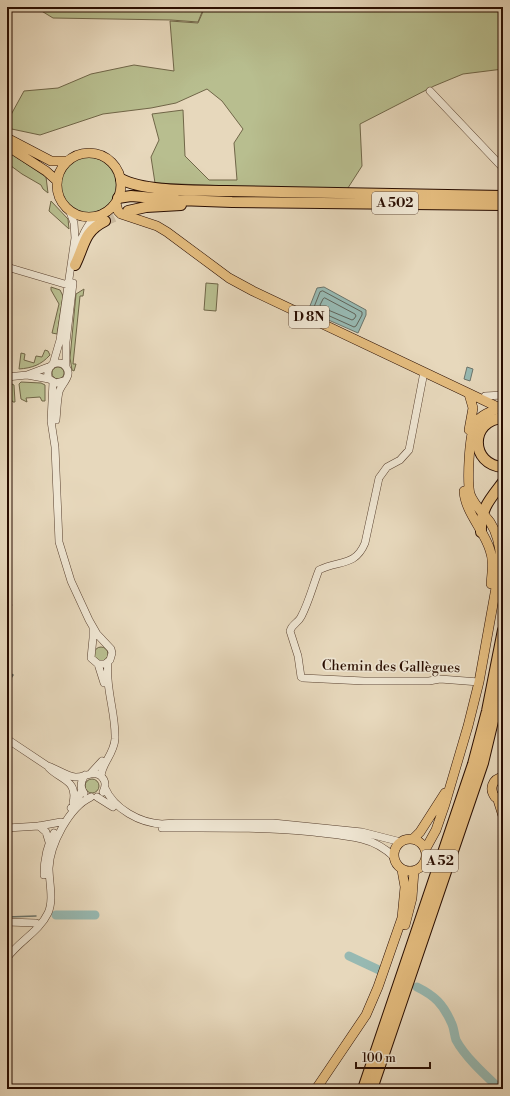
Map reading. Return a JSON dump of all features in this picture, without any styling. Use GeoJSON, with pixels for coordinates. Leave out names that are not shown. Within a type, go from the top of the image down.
{"type":"FeatureCollection","features":[{"type":"Feature","properties":{"kind":"highway","name":"A 502"},"geometry":{"type":"LineString","coordinates":[[121,179],[133,185],[164,188],[270,192],[503,196]]}},
{"type":"Feature","properties":{"kind":"highway","name":"A 502"},"geometry":{"type":"LineString","coordinates":[[117,201],[131,196],[178,200],[232,202],[503,205]]}},
{"type":"Feature","properties":{"kind":"highway"},"geometry":{"type":"LineString","coordinates":[[128,211],[146,207],[232,202]]}},
{"type":"Feature","properties":{"kind":"highway"},"geometry":{"type":"LineString","coordinates":[[75,265],[90,230],[97,225],[101,217]]}},
{"type":"Feature","properties":{"kind":"highway"},"geometry":{"type":"LineString","coordinates":[[502,411],[497,418],[485,424],[479,432],[477,442],[481,454],[486,460],[492,464],[503,466]]}},
{"type":"Feature","properties":{"kind":"highway"},"geometry":{"type":"LineString","coordinates":[[481,532],[482,514],[487,504],[503,482]]}},
{"type":"Feature","properties":{"kind":"highway","name":"A 52"},"geometry":{"type":"LineString","coordinates":[[363,1089],[473,764],[489,704],[503,630]]}},
{"type":"Feature","properties":{"kind":"highway","name":"A 52"},"geometry":{"type":"LineString","coordinates":[[373,1089],[483,763],[503,679]]}},
{"type":"Feature","properties":{"kind":"main road"},"geometry":{"type":"LineString","coordinates":[[7,138],[51,161],[66,162]]}},
{"type":"Feature","properties":{"kind":"main road"},"geometry":{"type":"LineString","coordinates":[[7,146],[46,171],[56,180]]}},
{"type":"Feature","properties":{"kind":"main road"},"geometry":{"type":"LineString","coordinates":[[92,153],[104,156],[113,164],[121,179],[121,189],[117,201],[101,217],[79,216],[70,212],[62,205],[58,195],[56,180],[66,162],[78,154],[92,153]]}},
{"type":"Feature","properties":{"kind":"main road","name":"D 8N"},"geometry":{"type":"LineString","coordinates":[[117,201],[118,211],[121,214],[156,226],[178,239],[229,278],[252,291],[484,400],[502,411]]}},
{"type":"Feature","properties":{"kind":"main road","name":"D 8N"},"geometry":{"type":"LineString","coordinates":[[101,217],[156,226]]}},
{"type":"Feature","properties":{"kind":"main road"},"geometry":{"type":"LineString","coordinates":[[469,394],[473,408],[464,472],[464,494],[469,508],[490,550],[493,565],[485,644]]}},
{"type":"Feature","properties":{"kind":"main road"},"geometry":{"type":"LineString","coordinates":[[473,408],[484,400]]}},
{"type":"Feature","properties":{"kind":"main road"},"geometry":{"type":"LineString","coordinates":[[481,417],[484,400]]}},
{"type":"Feature","properties":{"kind":"main road"},"geometry":{"type":"LineString","coordinates":[[425,850],[436,830],[468,726],[479,682],[501,560],[499,542],[495,532],[490,522],[482,514],[471,496],[468,475],[472,433],[475,424],[481,417],[490,412],[502,411]]}},
{"type":"Feature","properties":{"kind":"main road"},"geometry":{"type":"LineString","coordinates":[[503,776],[496,780],[492,786],[493,794],[501,800],[503,816]]}},
{"type":"Feature","properties":{"kind":"main road"},"geometry":{"type":"LineString","coordinates":[[413,839],[420,832],[450,785]]}},
{"type":"Feature","properties":{"kind":"main road"},"geometry":{"type":"LineString","coordinates":[[316,1089],[366,1015],[378,988],[402,918],[405,887],[402,870],[397,865],[394,857],[397,846],[401,842],[408,839],[413,839],[421,844],[425,850],[425,861],[419,869],[414,871],[402,870]]}},
{"type":"Feature","properties":{"kind":"main road"},"geometry":{"type":"LineString","coordinates":[[503,856],[503,890]]}},
{"type":"Feature","properties":{"kind":"main road"},"geometry":{"type":"LineString","coordinates":[[322,1089],[363,1030],[378,1003],[408,919],[414,871]]}},
{"type":"Feature","properties":{"kind":"street"},"geometry":{"type":"LineString","coordinates":[[430,91],[503,168]]}},
{"type":"Feature","properties":{"kind":"street"},"geometry":{"type":"LineString","coordinates":[[55,447],[51,421],[51,380],[48,372],[52,365],[60,340],[75,238],[74,223],[70,212]]}},
{"type":"Feature","properties":{"kind":"street"},"geometry":{"type":"LineString","coordinates":[[75,265],[66,342],[66,366],[68,369],[68,376],[60,391],[56,416],[55,447],[59,542],[71,581],[93,628],[111,649],[112,653],[108,662],[107,680],[115,738],[112,753],[102,770],[101,776]]}},
{"type":"Feature","properties":{"kind":"street"},"geometry":{"type":"LineString","coordinates":[[7,267],[68,286]]}},
{"type":"Feature","properties":{"kind":"street"},"geometry":{"type":"LineString","coordinates":[[7,377],[27,375],[60,363],[66,366]]}},
{"type":"Feature","properties":{"kind":"street","name":"Chemin des Gallègues"},"geometry":{"type":"LineString","coordinates":[[424,372],[409,450],[400,460],[389,465],[379,478],[365,543],[362,550],[354,559],[319,570],[304,612],[300,620],[291,628],[290,631],[298,656],[302,676],[304,678],[364,681],[440,680],[479,682]]}},
{"type":"Feature","properties":{"kind":"street"},"geometry":{"type":"LineString","coordinates":[[27,375],[59,383],[64,382]]}},
{"type":"Feature","properties":{"kind":"street"},"geometry":{"type":"LineString","coordinates":[[484,400],[485,396],[503,395]]}},
{"type":"Feature","properties":{"kind":"street"},"geometry":{"type":"LineString","coordinates":[[7,950],[36,923],[41,916],[46,903],[44,864],[49,842],[79,797],[82,780],[98,766],[108,750],[110,737],[104,681],[98,664],[91,658],[93,628]]}},
{"type":"Feature","properties":{"kind":"street"},"geometry":{"type":"LineString","coordinates":[[92,648],[97,644],[107,645]]}},
{"type":"Feature","properties":{"kind":"street"},"geometry":{"type":"LineString","coordinates":[[98,664],[108,662]]}},
{"type":"Feature","properties":{"kind":"street"},"geometry":{"type":"LineString","coordinates":[[7,739],[81,788],[85,795],[108,803],[127,818],[145,826],[162,828],[253,828],[339,835],[377,844],[394,857]]}},
{"type":"Feature","properties":{"kind":"street"},"geometry":{"type":"LineString","coordinates":[[7,958],[15,948],[37,929],[48,913],[50,902],[49,868],[51,850],[59,832],[76,808],[83,801],[102,794],[105,788],[105,782],[101,776],[97,774],[88,774],[75,777],[48,766]]}},
{"type":"Feature","properties":{"kind":"street"},"geometry":{"type":"LineString","coordinates":[[48,766],[55,774],[73,787],[75,793],[73,805]]}},
{"type":"Feature","properties":{"kind":"street"},"geometry":{"type":"LineString","coordinates":[[105,788],[111,800],[129,814],[146,822],[163,824],[182,822],[273,823],[362,832],[401,842]]}},
{"type":"Feature","properties":{"kind":"street"},"geometry":{"type":"LineString","coordinates":[[7,828],[39,826],[61,822]]}},
{"type":"Feature","properties":{"kind":"street"},"geometry":{"type":"LineString","coordinates":[[39,826],[46,832],[49,842]]}},
{"type":"Feature","properties":{"kind":"street"},"geometry":{"type":"LineString","coordinates":[[7,922],[36,923]]}},
{"type":"Feature","properties":{"kind":"green space"},"geometry":{"type":"Polygon","coordinates":[[[35,7],[204,7],[198,22],[171,20],[53,18],[35,7]]]}},
{"type":"Feature","properties":{"kind":"green space"},"geometry":{"type":"Polygon","coordinates":[[[205,7],[503,7],[503,69],[463,74],[434,86],[360,124],[362,166],[346,191],[155,183],[151,157],[159,140],[152,114],[183,110],[185,156],[209,180],[237,180],[234,143],[243,129],[222,101],[207,89],[176,103],[151,108],[103,114],[40,135],[7,128],[7,122],[24,91],[58,88],[91,74],[134,65],[174,71],[170,21],[198,23],[205,7]]]}},
{"type":"Feature","properties":{"kind":"green space"},"geometry":{"type":"Polygon","coordinates":[[[7,151],[46,177],[48,193],[41,185],[7,163],[7,151]]]}},
{"type":"Feature","properties":{"kind":"green space"},"geometry":{"type":"Polygon","coordinates":[[[88,157],[99,159],[108,165],[114,174],[116,185],[114,196],[108,205],[99,211],[88,213],[77,211],[68,205],[62,196],[60,185],[62,174],[68,165],[77,159],[88,157]]]}},
{"type":"Feature","properties":{"kind":"green space"},"geometry":{"type":"Polygon","coordinates":[[[51,201],[68,219],[69,229],[49,211],[51,201]]]}},
{"type":"Feature","properties":{"kind":"green space"},"geometry":{"type":"Polygon","coordinates":[[[206,283],[218,284],[216,311],[204,310],[206,283]]]}},
{"type":"Feature","properties":{"kind":"green space"},"geometry":{"type":"Polygon","coordinates":[[[51,287],[60,290],[63,296],[57,334],[52,333],[59,304],[51,290],[51,287]]]}},
{"type":"Feature","properties":{"kind":"green space"},"geometry":{"type":"Polygon","coordinates":[[[84,289],[83,296],[80,296],[73,364],[76,364],[74,371],[72,370],[70,358],[76,294],[84,289]]]}},
{"type":"Feature","properties":{"kind":"green space"},"geometry":{"type":"Polygon","coordinates":[[[45,350],[48,351],[50,355],[40,364],[19,369],[21,353],[25,354],[24,360],[34,363],[36,356],[42,357],[45,350]]]}},
{"type":"Feature","properties":{"kind":"green space"},"geometry":{"type":"Polygon","coordinates":[[[58,367],[62,369],[64,373],[62,377],[58,379],[54,377],[52,373],[54,369],[58,367]]]}},
{"type":"Feature","properties":{"kind":"green space"},"geometry":{"type":"Polygon","coordinates":[[[21,382],[41,383],[45,385],[45,401],[42,401],[40,397],[26,398],[27,402],[21,399],[19,384],[21,382]]]}},
{"type":"Feature","properties":{"kind":"green space"},"geometry":{"type":"Polygon","coordinates":[[[10,383],[14,385],[15,402],[13,402],[10,398],[7,398],[7,384],[10,383]]]}},
{"type":"Feature","properties":{"kind":"green space"},"geometry":{"type":"Polygon","coordinates":[[[101,647],[106,649],[108,654],[106,659],[101,661],[96,659],[94,654],[96,649],[101,647]]]}},
{"type":"Feature","properties":{"kind":"green space"},"geometry":{"type":"Polygon","coordinates":[[[89,779],[95,779],[99,783],[99,789],[95,793],[89,793],[85,789],[85,783],[89,779]]]}},
{"type":"Feature","properties":{"kind":"water"},"geometry":{"type":"Polygon","coordinates":[[[324,287],[366,310],[366,315],[358,333],[308,311],[317,288],[324,287]]]}},
{"type":"Feature","properties":{"kind":"water"},"geometry":{"type":"Polygon","coordinates":[[[467,367],[473,369],[470,381],[464,379],[467,367]]]}},
{"type":"Feature","properties":{"kind":"waterway"},"geometry":{"type":"LineString","coordinates":[[7,672],[13,675],[7,684]]}},
{"type":"Feature","properties":{"kind":"waterway"},"geometry":{"type":"LineString","coordinates":[[56,915],[95,915]]}},
{"type":"Feature","properties":{"kind":"waterway"},"geometry":{"type":"LineString","coordinates":[[7,917],[36,916]]}},
{"type":"Feature","properties":{"kind":"waterway"},"geometry":{"type":"LineString","coordinates":[[349,956],[379,970]]}},
{"type":"Feature","properties":{"kind":"waterway"},"geometry":{"type":"LineString","coordinates":[[417,987],[438,1001],[452,1024],[456,1040],[460,1046],[476,1066],[500,1089]]}},
{"type":"Feature","properties":{"kind":"tunnel"},"geometry":{"type":"LineString","coordinates":[[105,221],[128,211]]}}]}
